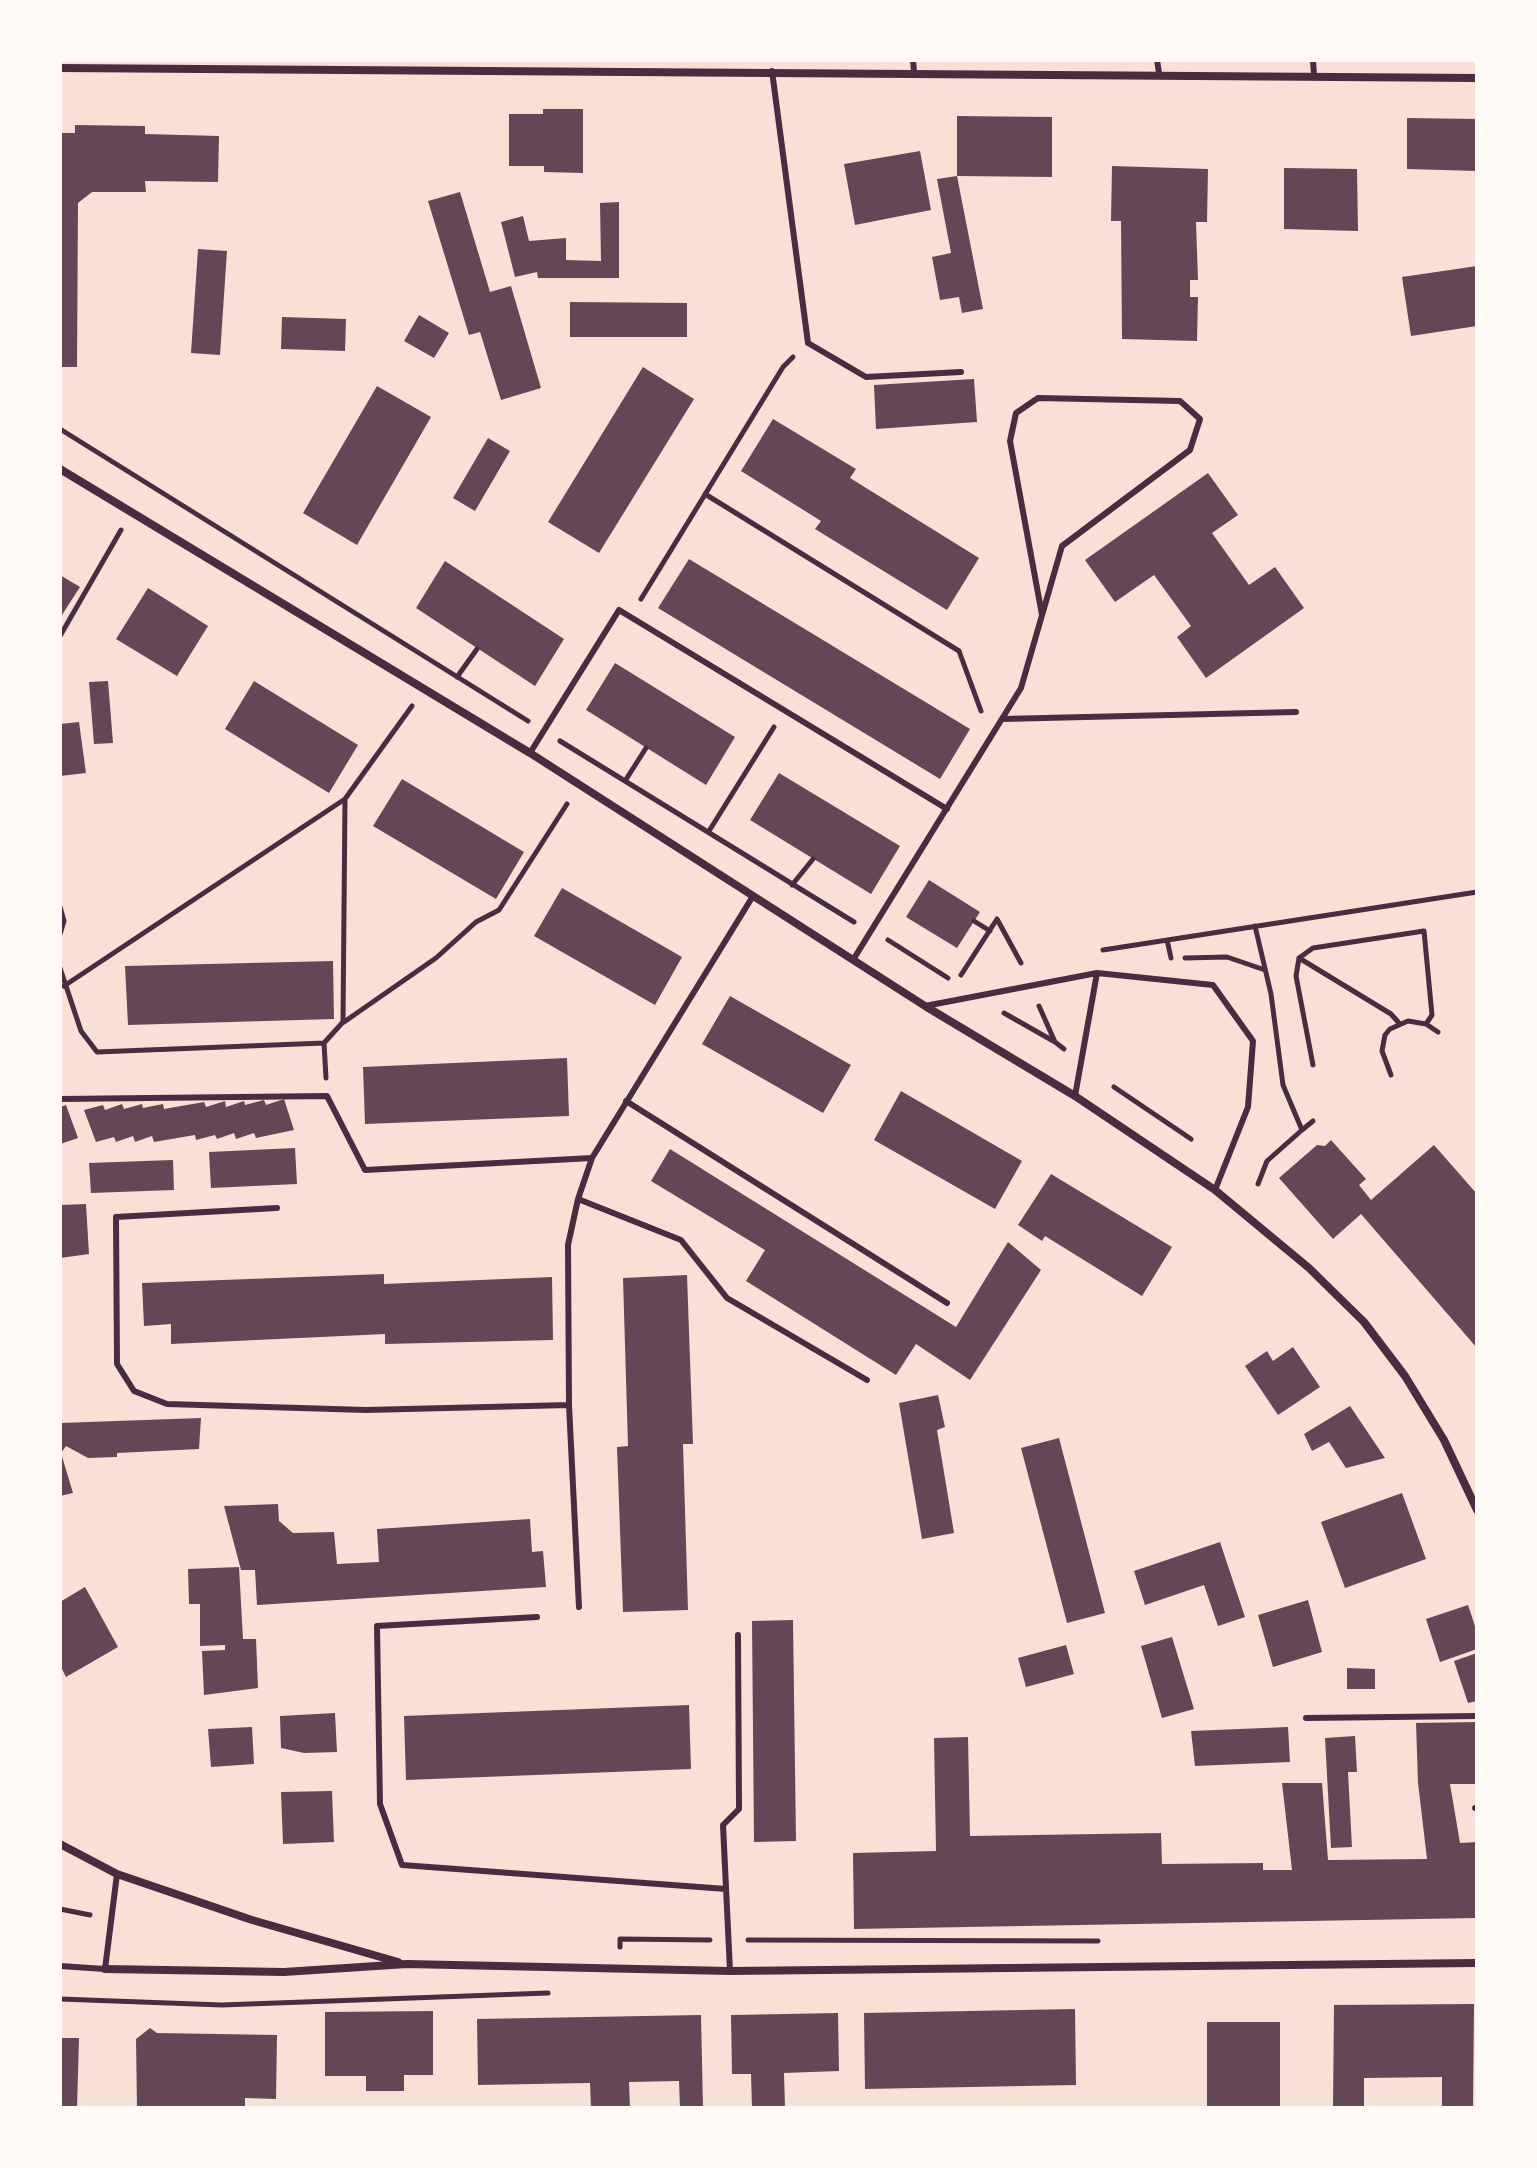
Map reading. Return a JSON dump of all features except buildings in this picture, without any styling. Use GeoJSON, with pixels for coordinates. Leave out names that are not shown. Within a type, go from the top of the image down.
{"type":"FeatureCollection","features":[{"type":"Feature","properties":{"kind":"street"},"geometry":{"type":"LineString","coordinates":[[60,68],[456,65],[1477,78]]}},
{"type":"Feature","properties":{"kind":"street"},"geometry":{"type":"LineString","coordinates":[[60,469],[530,753],[925,1006],[1075,1096],[1215,1190],[1309,1268],[1364,1322],[1405,1376],[1444,1440],[1477,1510]]}},
{"type":"Feature","properties":{"kind":"street"},"geometry":{"type":"LineString","coordinates":[[60,1844],[117,1874],[252,1920],[407,1964]]}},
{"type":"Feature","properties":{"kind":"street"},"geometry":{"type":"LineString","coordinates":[[105,1969],[284,1972],[407,1964],[730,1971],[1477,1963]]}},
{"type":"Feature","properties":{"kind":"lane"},"geometry":{"type":"LineString","coordinates":[[913,60],[914,72]]}},
{"type":"Feature","properties":{"kind":"lane"},"geometry":{"type":"LineString","coordinates":[[1157,60],[1159,73]]}},
{"type":"Feature","properties":{"kind":"lane"},"geometry":{"type":"LineString","coordinates":[[1313,60],[1314,75]]}},
{"type":"Feature","properties":{"kind":"lane"},"geometry":{"type":"LineString","coordinates":[[772,71],[808,343],[866,377],[961,372]]}},
{"type":"Feature","properties":{"kind":"lane"},"geometry":{"type":"LineString","coordinates":[[853,960],[1021,688],[1062,546],[1190,450],[1200,419],[1180,401],[1038,398],[1016,413],[1010,441],[1042,615]]}},
{"type":"Feature","properties":{"kind":"lane"},"geometry":{"type":"LineString","coordinates":[[530,753],[619,610],[947,809]]}},
{"type":"Feature","properties":{"kind":"lane"},"geometry":{"type":"LineString","coordinates":[[1002,719],[1296,712]]}},
{"type":"Feature","properties":{"kind":"lane"},"geometry":{"type":"LineString","coordinates":[[579,1607],[569,1405],[568,1245],[578,1199],[592,1158],[753,896]]}},
{"type":"Feature","properties":{"kind":"lane"},"geometry":{"type":"LineString","coordinates":[[1075,1096],[1097,973]]}},
{"type":"Feature","properties":{"kind":"lane"},"geometry":{"type":"LineString","coordinates":[[925,1006],[1097,973],[1213,985],[1253,1041],[1248,1107],[1215,1190]]}},
{"type":"Feature","properties":{"kind":"lane"},"geometry":{"type":"LineString","coordinates":[[60,1099],[327,1096],[365,1170],[592,1158]]}},
{"type":"Feature","properties":{"kind":"lane"},"geometry":{"type":"LineString","coordinates":[[626,1101],[947,1303]]}},
{"type":"Feature","properties":{"kind":"lane"},"geometry":{"type":"LineString","coordinates":[[578,1199],[681,1240],[727,1298],[867,1380]]}},
{"type":"Feature","properties":{"kind":"lane"},"geometry":{"type":"LineString","coordinates":[[277,1208],[116,1217],[117,1364],[134,1391],[167,1404],[366,1410],[569,1405]]}},
{"type":"Feature","properties":{"kind":"lane"},"geometry":{"type":"LineString","coordinates":[[537,1617],[377,1626],[380,1804],[402,1865],[726,1889]]}},
{"type":"Feature","properties":{"kind":"lane"},"geometry":{"type":"LineString","coordinates":[[730,1971],[723,1825],[739,1809],[738,1635]]}},
{"type":"Feature","properties":{"kind":"lane"},"geometry":{"type":"LineString","coordinates":[[1306,1718],[1477,1716]]}},
{"type":"Feature","properties":{"kind":"lane"},"geometry":{"type":"LineString","coordinates":[[60,1966],[105,1969],[117,1874]]}},
{"type":"Feature","properties":{"kind":"path"},"geometry":{"type":"LineString","coordinates":[[630,617],[783,367],[808,343]]}},
{"type":"Feature","properties":{"kind":"path"},"geometry":{"type":"LineString","coordinates":[[60,429],[792,885],[813,859]]}},
{"type":"Feature","properties":{"kind":"path"},"geometry":{"type":"LineString","coordinates":[[705,494],[959,651],[991,737]]}},
{"type":"Feature","properties":{"kind":"path"},"geometry":{"type":"LineString","coordinates":[[60,636],[131,513]]}},
{"type":"Feature","properties":{"kind":"path"},"geometry":{"type":"LineString","coordinates":[[457,677],[477,649]]}},
{"type":"Feature","properties":{"kind":"path"},"geometry":{"type":"LineString","coordinates":[[64,986],[345,799],[424,689]]}},
{"type":"Feature","properties":{"kind":"path"},"geometry":{"type":"LineString","coordinates":[[709,831],[784,710]]}},
{"type":"Feature","properties":{"kind":"path"},"geometry":{"type":"LineString","coordinates":[[625,781],[646,748]]}},
{"type":"Feature","properties":{"kind":"path"},"geometry":{"type":"LineString","coordinates":[[327,1096],[324,1043],[343,1022],[436,958],[476,922],[499,910],[580,785]]}},
{"type":"Feature","properties":{"kind":"path"},"geometry":{"type":"LineString","coordinates":[[343,1022],[345,799]]}},
{"type":"Feature","properties":{"kind":"path"},"geometry":{"type":"LineString","coordinates":[[1094,951],[1477,892]]}},
{"type":"Feature","properties":{"kind":"path"},"geometry":{"type":"LineString","coordinates":[[60,907],[64,921],[60,934]]}},
{"type":"Feature","properties":{"kind":"path"},"geometry":{"type":"LineString","coordinates":[[961,975],[997,919],[1020,963],[1036,961]]}},
{"type":"Feature","properties":{"kind":"path"},"geometry":{"type":"LineString","coordinates":[[974,921],[990,931]]}},
{"type":"Feature","properties":{"kind":"path"},"geometry":{"type":"LineString","coordinates":[[1313,1065],[1296,976],[1299,958],[1313,948],[1424,931],[1432,1015],[1426,1024]]}},
{"type":"Feature","properties":{"kind":"path"},"geometry":{"type":"LineString","coordinates":[[1167,940],[1171,958],[1227,957],[1266,970]]}},
{"type":"Feature","properties":{"kind":"path"},"geometry":{"type":"LineString","coordinates":[[1299,958],[1391,1014],[1399,1023]]}},
{"type":"Feature","properties":{"kind":"path"},"geometry":{"type":"LineString","coordinates":[[60,968],[81,1031],[97,1052],[324,1043]]}},
{"type":"Feature","properties":{"kind":"path"},"geometry":{"type":"LineString","coordinates":[[898,988],[975,972]]}},
{"type":"Feature","properties":{"kind":"path"},"geometry":{"type":"LineString","coordinates":[[1037,1002],[1055,1042]]}},
{"type":"Feature","properties":{"kind":"path"},"geometry":{"type":"LineString","coordinates":[[994,1007],[1055,1042],[1068,1053]]}},
{"type":"Feature","properties":{"kind":"path"},"geometry":{"type":"LineString","coordinates":[[1391,1075],[1383,1042],[1390,1029],[1399,1023],[1426,1024],[1438,1032]]}},
{"type":"Feature","properties":{"kind":"path"},"geometry":{"type":"LineString","coordinates":[[1114,1087],[1191,1139]]}},
{"type":"Feature","properties":{"kind":"path"},"geometry":{"type":"LineString","coordinates":[[1302,1130],[1313,1121]]}},
{"type":"Feature","properties":{"kind":"path"},"geometry":{"type":"LineString","coordinates":[[60,1909],[111,1919]]}},
{"type":"Feature","properties":{"kind":"path"},"geometry":{"type":"LineString","coordinates":[[620,1939],[1108,1941]]}},
{"type":"Feature","properties":{"kind":"path"},"geometry":{"type":"LineString","coordinates":[[60,1999],[222,2005]]}}]}
